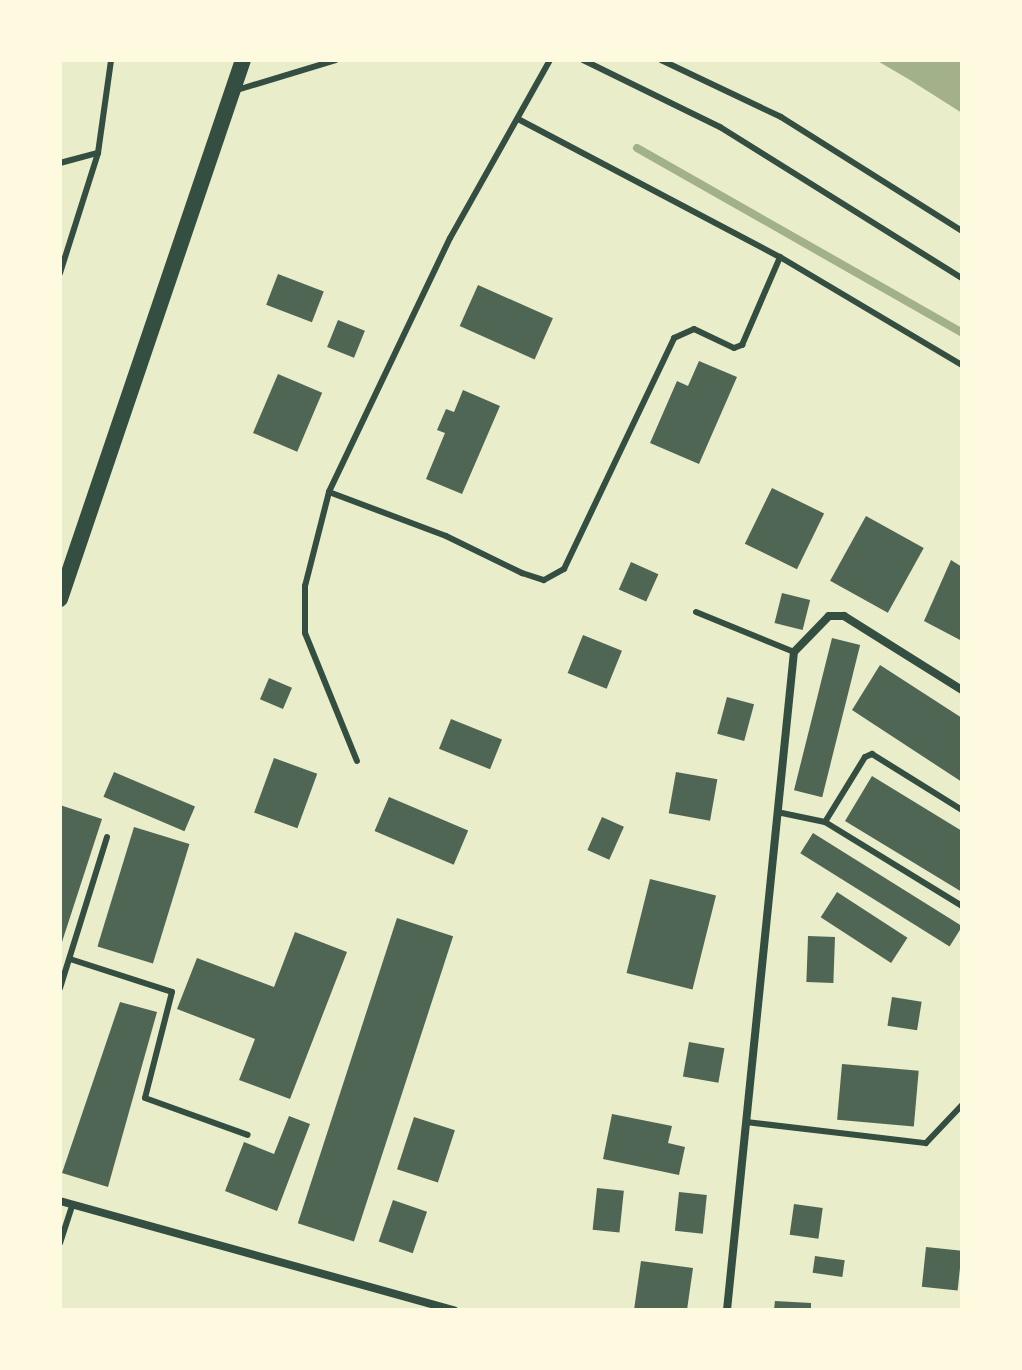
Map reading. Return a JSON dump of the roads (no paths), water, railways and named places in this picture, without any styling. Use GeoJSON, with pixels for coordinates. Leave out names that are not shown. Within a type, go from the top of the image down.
{"type":"FeatureCollection","features":[{"type":"Feature","properties":{"kind":"main road"},"geometry":{"type":"LineString","coordinates":[[60,599],[243,60]]}},
{"type":"Feature","properties":{"kind":"street"},"geometry":{"type":"LineString","coordinates":[[727,1310],[794,652],[829,616],[844,616],[962,690]]}},
{"type":"Feature","properties":{"kind":"street"},"geometry":{"type":"LineString","coordinates":[[60,1201],[454,1310]]}},
{"type":"Feature","properties":{"kind":"lane"},"geometry":{"type":"LineString","coordinates":[[60,273],[98,153],[111,60]]}},
{"type":"Feature","properties":{"kind":"lane"},"geometry":{"type":"LineString","coordinates":[[233,91],[336,60]]}},
{"type":"Feature","properties":{"kind":"lane"},"geometry":{"type":"LineString","coordinates":[[357,761],[305,633],[305,586],[329,492],[450,238],[550,60]]}},
{"type":"Feature","properties":{"kind":"lane"},"geometry":{"type":"LineString","coordinates":[[583,60],[720,127],[962,278]]}},
{"type":"Feature","properties":{"kind":"lane"},"geometry":{"type":"LineString","coordinates":[[661,60],[781,117],[962,231]]}},
{"type":"Feature","properties":{"kind":"lane"},"geometry":{"type":"LineString","coordinates":[[518,119],[780,257],[962,365]]}},
{"type":"Feature","properties":{"kind":"lane"},"geometry":{"type":"LineString","coordinates":[[60,163],[98,153]]}},
{"type":"Feature","properties":{"kind":"lane"},"geometry":{"type":"LineString","coordinates":[[329,492],[446,536],[522,573],[544,580],[564,569],[674,338],[694,329],[734,348],[742,345],[780,257]]}},
{"type":"Feature","properties":{"kind":"lane"},"geometry":{"type":"LineString","coordinates":[[696,612],[794,652]]}},
{"type":"Feature","properties":{"kind":"lane"},"geometry":{"type":"LineString","coordinates":[[825,822],[865,757],[872,754],[962,810]]}},
{"type":"Feature","properties":{"kind":"lane"},"geometry":{"type":"LineString","coordinates":[[777,812],[825,822],[962,906]]}},
{"type":"Feature","properties":{"kind":"lane"},"geometry":{"type":"LineString","coordinates":[[60,988],[107,837]]}},
{"type":"Feature","properties":{"kind":"lane"},"geometry":{"type":"LineString","coordinates":[[70,959],[172,992],[145,1098],[248,1135]]}},
{"type":"Feature","properties":{"kind":"lane"},"geometry":{"type":"LineString","coordinates":[[746,1122],[926,1143],[962,1105]]}},
{"type":"Feature","properties":{"kind":"lane"},"geometry":{"type":"LineString","coordinates":[[60,1243],[72,1205]]}},
{"type":"Feature","properties":{"kind":"waterway"},"geometry":{"type":"LineString","coordinates":[[637,148],[962,333]]}}]}
